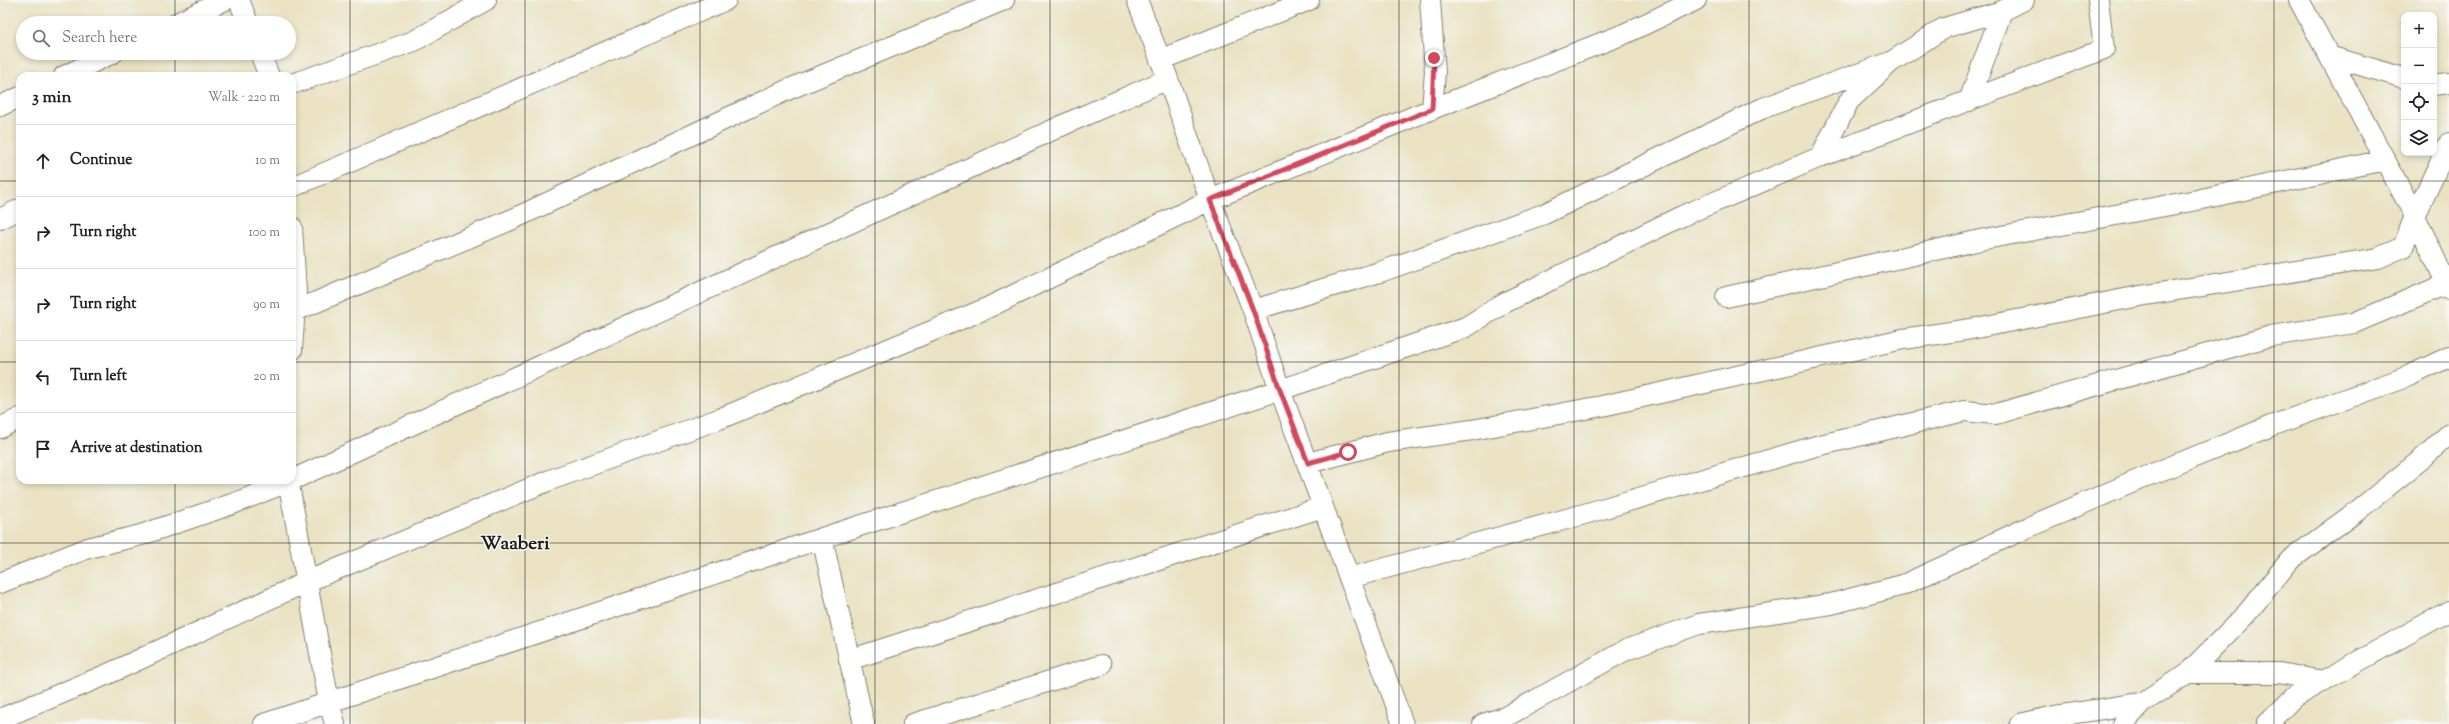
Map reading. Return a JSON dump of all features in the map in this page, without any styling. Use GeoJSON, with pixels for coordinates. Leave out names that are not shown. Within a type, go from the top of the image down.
{"type":"FeatureCollection","features":[{"type":"Feature","properties":{"kind":"street"},"geometry":{"type":"LineString","coordinates":[[192,16],[226,0]]}},
{"type":"Feature","properties":{"kind":"street"},"geometry":{"type":"LineString","coordinates":[[239,0],[245,16]]}},
{"type":"Feature","properties":{"kind":"street"},"geometry":{"type":"LineString","coordinates":[[296,83],[414,42],[486,0]]}},
{"type":"Feature","properties":{"kind":"street"},"geometry":{"type":"LineString","coordinates":[[296,185],[726,0]]}},
{"type":"Feature","properties":{"kind":"street"},"geometry":{"type":"LineString","coordinates":[[296,297],[513,219],[788,90],[1004,0]]}},
{"type":"Feature","properties":{"kind":"street"},"geometry":{"type":"LineString","coordinates":[[1137,0],[1168,79],[1210,200],[1253,310],[1280,390],[1403,724]]}},
{"type":"Feature","properties":{"kind":"street"},"geometry":{"type":"LineString","coordinates":[[1160,60],[1309,0]]}},
{"type":"Feature","properties":{"kind":"street"},"geometry":{"type":"LineString","coordinates":[[1430,0],[1435,72],[1432,109]]}},
{"type":"Feature","properties":{"kind":"street"},"geometry":{"type":"LineString","coordinates":[[0,719],[108,674],[306,582],[550,480],[719,418],[985,309],[1210,200],[1432,109],[1624,34],[1696,0]]}},
{"type":"Feature","properties":{"kind":"street"},"geometry":{"type":"LineString","coordinates":[[1820,157],[1849,101],[1891,62],[1944,28],[2002,11],[2024,0]]}},
{"type":"Feature","properties":{"kind":"street"},"geometry":{"type":"LineString","coordinates":[[264,724],[822,538],[1280,390],[1466,327],[1504,303],[1682,216],[1820,157],[2104,49],[2098,0]]}},
{"type":"Feature","properties":{"kind":"street"},"geometry":{"type":"LineString","coordinates":[[1349,578],[1574,517],[1816,446],[1964,411],[1996,414],[2271,336],[2354,323],[2447,287],[2439,249],[2415,216],[2299,0]]}},
{"type":"Feature","properties":{"kind":"street"},"geometry":{"type":"LineString","coordinates":[[1969,101],[2002,11]]}},
{"type":"Feature","properties":{"kind":"street"},"geometry":{"type":"LineString","coordinates":[[2329,56],[2401,77]]}},
{"type":"Feature","properties":{"kind":"street"},"geometry":{"type":"LineString","coordinates":[[73,72],[98,60]]}},
{"type":"Feature","properties":{"kind":"street"},"geometry":{"type":"LineString","coordinates":[[263,60],[267,72]]}},
{"type":"Feature","properties":{"kind":"street"},"geometry":{"type":"LineString","coordinates":[[1253,310],[1380,272],[1544,214],[1763,108],[1891,62]]}},
{"type":"Feature","properties":{"kind":"street"},"geometry":{"type":"LineString","coordinates":[[296,477],[1072,121],[1168,79]]}},
{"type":"Feature","properties":{"kind":"street"},"geometry":{"type":"LineString","coordinates":[[2437,85],[2449,83]]}},
{"type":"Feature","properties":{"kind":"street"},"geometry":{"type":"LineString","coordinates":[[0,106],[16,99]]}},
{"type":"Feature","properties":{"kind":"street"},"geometry":{"type":"LineString","coordinates":[[1308,463],[1388,442],[1472,430],[1602,406],[1904,339],[1971,329],[2140,296],[2378,258],[2403,247],[2415,216],[2449,143]]}},
{"type":"Feature","properties":{"kind":"street"},"geometry":{"type":"LineString","coordinates":[[1726,297],[1985,239],[2197,200],[2385,160]]}},
{"type":"Feature","properties":{"kind":"street"},"geometry":{"type":"LineString","coordinates":[[0,219],[16,211]]}},
{"type":"Feature","properties":{"kind":"street"},"geometry":{"type":"LineString","coordinates":[[1483,724],[1505,717],[1626,650],[1699,624],[1831,604],[1903,585],[2031,526],[2145,477],[2271,426],[2409,376],[2449,356]]}},
{"type":"Feature","properties":{"kind":"street"},"geometry":{"type":"LineString","coordinates":[[0,428],[16,420]]}},
{"type":"Feature","properties":{"kind":"street"},"geometry":{"type":"LineString","coordinates":[[2123,724],[2142,703],[2188,673],[2247,613],[2290,560],[2363,506],[2449,434]]}},
{"type":"Feature","properties":{"kind":"street"},"geometry":{"type":"LineString","coordinates":[[0,583],[88,548],[141,535],[228,506],[280,484]]}},
{"type":"Feature","properties":{"kind":"street"},"geometry":{"type":"LineString","coordinates":[[291,484],[306,582],[329,702],[335,724]]}},
{"type":"Feature","properties":{"kind":"street"},"geometry":{"type":"LineString","coordinates":[[850,660],[1324,507]]}},
{"type":"Feature","properties":{"kind":"street"},"geometry":{"type":"LineString","coordinates":[[822,538],[864,724]]}},
{"type":"Feature","properties":{"kind":"street"},"geometry":{"type":"LineString","coordinates":[[2268,724],[2294,697],[2449,611]]}},
{"type":"Feature","properties":{"kind":"street"},"geometry":{"type":"LineString","coordinates":[[913,724],[1101,665]]}},
{"type":"Feature","properties":{"kind":"street"},"geometry":{"type":"LineString","coordinates":[[2188,673],[2279,673],[2323,681]]}},
{"type":"Feature","properties":{"kind":"street"},"geometry":{"type":"LineString","coordinates":[[2020,724],[2055,716],[2142,703]]}},
{"type":"Feature","properties":{"kind":"district","name":"Waaberi"},"geometry":{"type":"Point","coordinates":[515,544]}},
{"type":"Feature","properties":{"kind":"route"},"geometry":{"type":"LineString","coordinates":[[1348,452],[1308,463],[1280,390],[1253,310],[1210,200],[1432,109],[1435,72],[1434,58]]}}]}
